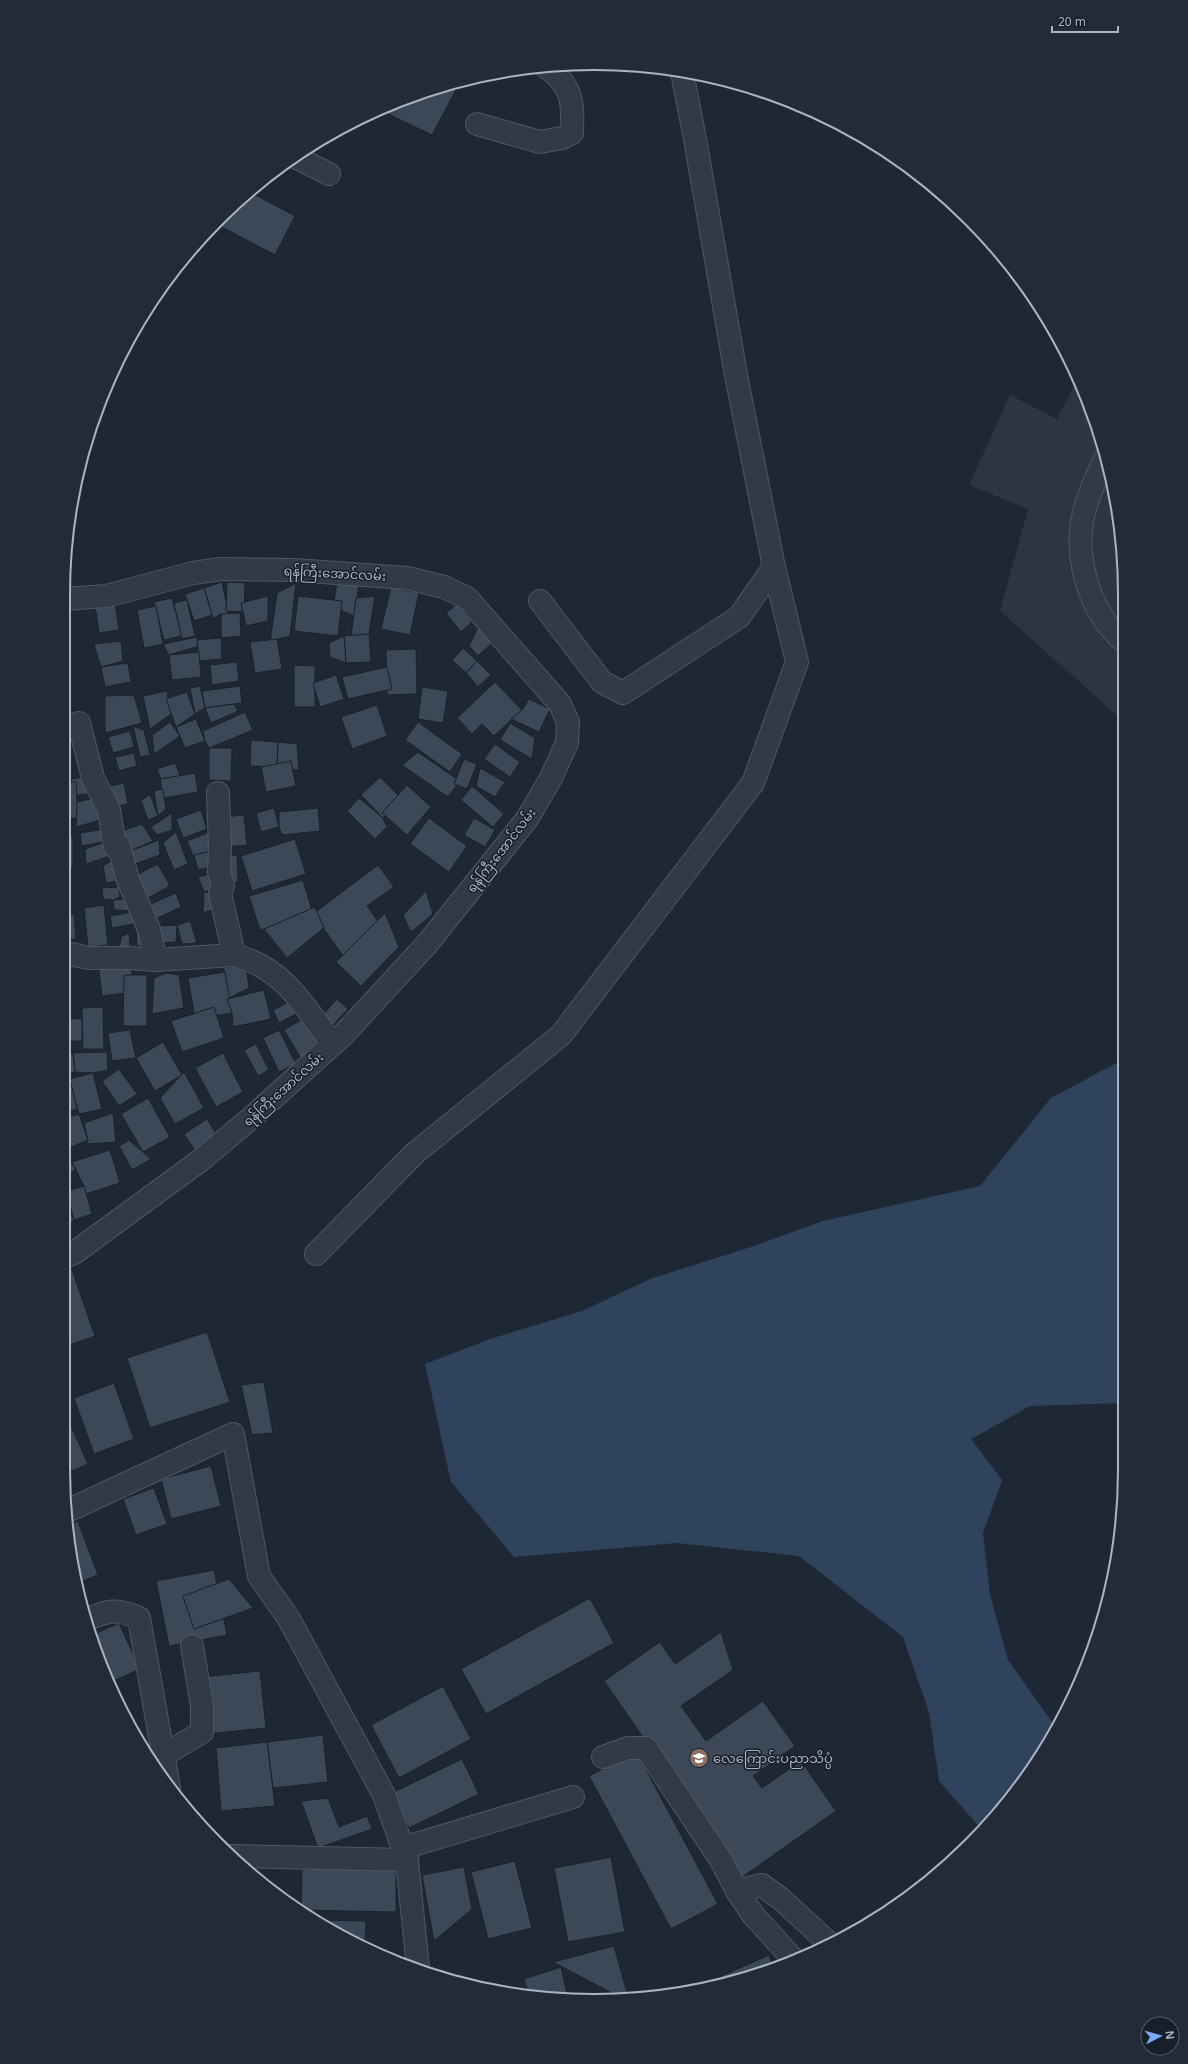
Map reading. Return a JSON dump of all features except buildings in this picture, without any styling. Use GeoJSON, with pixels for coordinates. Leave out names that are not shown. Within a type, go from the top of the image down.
{"type":"FeatureCollection","features":[{"type":"Feature","properties":{"kind":"street"},"geometry":{"type":"LineString","coordinates":[[476,124],[540,142],[562,138],[572,133],[573,103],[560,77],[553,72]]}},
{"type":"Feature","properties":{"kind":"street"},"geometry":{"type":"LineString","coordinates":[[316,1254],[415,1153],[561,1035],[753,784],[797,662],[774,567],[736,375],[683,78]]}},
{"type":"Feature","properties":{"kind":"street"},"geometry":{"type":"LineString","coordinates":[[301,160],[329,174]]}},
{"type":"Feature","properties":{"kind":"street"},"geometry":{"type":"LineString","coordinates":[[1102,467],[1084,512],[1081,553],[1085,574],[1094,601],[1104,619],[1118,635]]}},
{"type":"Feature","properties":{"kind":"street"},"geometry":{"type":"LineString","coordinates":[[540,601],[602,682],[623,693],[739,616],[774,567]]}},
{"type":"Feature","properties":{"kind":"street","name":"ရန်ကြီးအောင်လမ်း"},"geometry":{"type":"LineString","coordinates":[[70,599],[106,596],[193,573],[220,569],[294,570],[407,578],[444,587],[467,598],[560,704],[568,722],[567,743],[551,778],[527,819],[427,944],[332,1044],[201,1160],[70,1255]]}},
{"type":"Feature","properties":{"kind":"street"},"geometry":{"type":"LineString","coordinates":[[79,723],[92,778],[109,810],[115,847],[119,846],[128,880],[149,929],[156,960]]}},
{"type":"Feature","properties":{"kind":"street"},"geometry":{"type":"LineString","coordinates":[[218,793],[220,848],[219,872],[222,886],[220,893],[234,955]]}},
{"type":"Feature","properties":{"kind":"street"},"geometry":{"type":"LineString","coordinates":[[70,954],[89,958],[156,960],[234,955],[245,958],[271,972],[288,985],[332,1044]]}},
{"type":"Feature","properties":{"kind":"street"},"geometry":{"type":"LineString","coordinates":[[71,1509],[233,1434],[259,1576],[289,1619],[384,1795],[405,1854],[417,1963]]}},
{"type":"Feature","properties":{"kind":"street"},"geometry":{"type":"LineString","coordinates":[[92,1617],[106,1611],[128,1613],[139,1618],[167,1773]]}},
{"type":"Feature","properties":{"kind":"street"},"geometry":{"type":"LineString","coordinates":[[164,1755],[202,1732],[202,1706],[192,1646]]}},
{"type":"Feature","properties":{"kind":"street"},"geometry":{"type":"LineString","coordinates":[[603,1757],[628,1748],[646,1748],[721,1860],[737,1891],[753,1915],[790,1956]]}},
{"type":"Feature","properties":{"kind":"street"},"geometry":{"type":"LineString","coordinates":[[240,1856],[405,1854],[573,1797]]}},
{"type":"Feature","properties":{"kind":"street"},"geometry":{"type":"LineString","coordinates":[[737,1891],[762,1885],[781,1899],[826,1940]]}},
{"type":"Feature","properties":{"kind":"shaded area"},"geometry":{"type":"Polygon","coordinates":[[[1074,385],[1100,458],[1114,526],[1118,594],[1118,716],[1000,611],[1028,509],[969,485],[1010,395],[1057,419],[1074,385]]]}},
{"type":"Feature","properties":{"kind":"water"},"geometry":{"type":"Polygon","coordinates":[[[1118,1062],[1118,1403],[1030,1406],[971,1439],[1002,1480],[983,1533],[990,1595],[1008,1660],[1053,1723],[1030,1761],[1010,1789],[978,1826],[939,1781],[929,1712],[903,1637],[799,1556],[677,1543],[514,1557],[451,1482],[425,1364],[490,1339],[582,1311],[650,1279],[754,1246],[823,1221],[980,1186],[1051,1098],[1118,1062]]]}},
{"type":"Feature","properties":{"kind":"place","name":"လေကြောင်းပညာသိပ္ပံ"},"geometry":{"type":"Point","coordinates":[699,1758]}}]}
